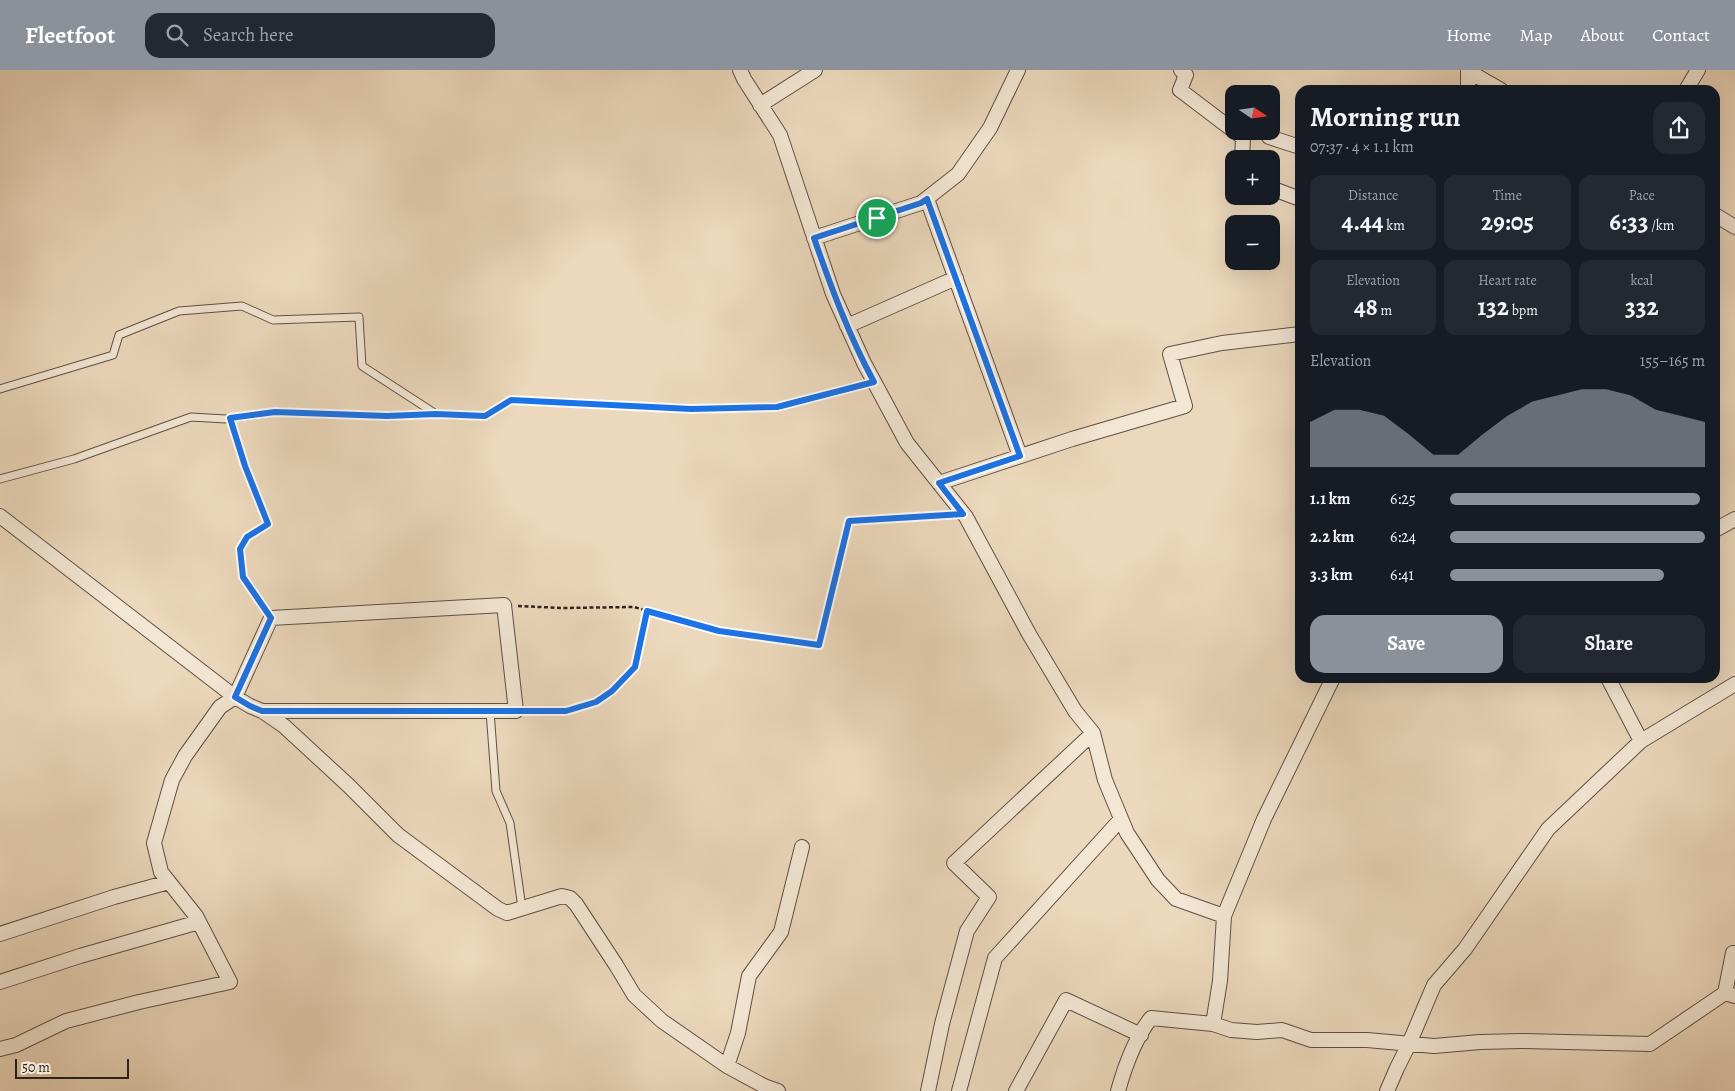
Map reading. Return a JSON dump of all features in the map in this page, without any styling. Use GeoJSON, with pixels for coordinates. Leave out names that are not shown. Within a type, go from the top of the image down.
{"type":"FeatureCollection","features":[{"type":"Feature","properties":{"kind":"street"},"geometry":{"type":"LineString","coordinates":[[740,70],[780,135],[833,294],[874,382],[907,443],[963,514],[1039,651],[1075,711],[1093,734],[1105,780],[1127,833],[1158,880],[1176,899],[1224,916]]}},
{"type":"Feature","properties":{"kind":"street"},"geometry":{"type":"LineString","coordinates":[[760,104],[815,70]]}},
{"type":"Feature","properties":{"kind":"street"},"geometry":{"type":"LineString","coordinates":[[814,238],[921,203],[958,174],[990,128],[1018,70]]}},
{"type":"Feature","properties":{"kind":"street"},"geometry":{"type":"LineString","coordinates":[[1180,70],[1186,75],[1180,90],[1225,124]]}},
{"type":"Feature","properties":{"kind":"street"},"geometry":{"type":"LineString","coordinates":[[1689,85],[1698,70]]}},
{"type":"Feature","properties":{"kind":"street"},"geometry":{"type":"LineString","coordinates":[[1468,85],[1468,71],[1492,85]]}},
{"type":"Feature","properties":{"kind":"street"},"geometry":{"type":"LineString","coordinates":[[1278,140],[1295,145]]}},
{"type":"Feature","properties":{"kind":"street"},"geometry":{"type":"LineString","coordinates":[[1280,192],[1295,198]]}},
{"type":"Feature","properties":{"kind":"street"},"geometry":{"type":"LineString","coordinates":[[927,199],[1020,456]]}},
{"type":"Feature","properties":{"kind":"street"},"geometry":{"type":"LineString","coordinates":[[1720,218],[1735,227]]}},
{"type":"Feature","properties":{"kind":"street"},"geometry":{"type":"LineString","coordinates":[[847,326],[956,278]]}},
{"type":"Feature","properties":{"kind":"street"},"geometry":{"type":"LineString","coordinates":[[939,483],[1020,456],[1185,406],[1170,354],[1222,343],[1295,335]]}},
{"type":"Feature","properties":{"kind":"street"},"geometry":{"type":"LineString","coordinates":[[0,516],[235,697],[262,711],[301,741],[398,835],[498,909],[507,913],[562,896],[570,898],[576,904],[634,995],[662,1021],[727,1066],[764,1086],[778,1091]]}},
{"type":"Feature","properties":{"kind":"street"},"geometry":{"type":"LineString","coordinates":[[1720,527],[1735,519]]}},
{"type":"Feature","properties":{"kind":"street"},"geometry":{"type":"LineString","coordinates":[[0,1048],[16,1044],[66,1021],[230,982],[200,922],[162,872],[154,843],[172,780],[185,756],[220,707],[235,697],[271,618],[504,605],[516,711],[262,711]]}},
{"type":"Feature","properties":{"kind":"street"},"geometry":{"type":"LineString","coordinates":[[1213,1024],[1220,981],[1224,916],[1264,819],[1331,683]]}},
{"type":"Feature","properties":{"kind":"street"},"geometry":{"type":"LineString","coordinates":[[1611,683],[1641,741]]}},
{"type":"Feature","properties":{"kind":"street"},"geometry":{"type":"LineString","coordinates":[[1388,1091],[1434,985],[1465,949],[1548,829],[1641,741],[1735,684]]}},
{"type":"Feature","properties":{"kind":"street"},"geometry":{"type":"LineString","coordinates":[[928,1091],[942,1024],[967,931],[989,898],[954,862],[1093,734]]}},
{"type":"Feature","properties":{"kind":"street"},"geometry":{"type":"LineString","coordinates":[[959,1091],[995,958],[1121,819]]}},
{"type":"Feature","properties":{"kind":"street"},"geometry":{"type":"LineString","coordinates":[[727,1066],[738,1033],[748,976],[781,932],[802,847]]}},
{"type":"Feature","properties":{"kind":"street"},"geometry":{"type":"LineString","coordinates":[[0,934],[114,897],[169,882]]}},
{"type":"Feature","properties":{"kind":"street"},"geometry":{"type":"LineString","coordinates":[[0,982],[80,956],[200,922]]}},
{"type":"Feature","properties":{"kind":"street"},"geometry":{"type":"LineString","coordinates":[[1118,1091],[1124,1070],[1145,1026],[1151,1018],[1213,1024],[1231,1030],[1257,1032],[1282,1030],[1311,1040],[1367,1040],[1434,1046],[1521,1041],[1650,1044],[1730,994],[1733,953],[1735,953]]}},
{"type":"Feature","properties":{"kind":"street"},"geometry":{"type":"LineString","coordinates":[[1016,1091],[1066,1000],[1141,1035]]}},
{"type":"Feature","properties":{"kind":"lane"},"geometry":{"type":"LineString","coordinates":[[0,389],[112,355],[120,335],[179,311],[242,306],[273,320],[359,317],[362,366],[436,414]]}},
{"type":"Feature","properties":{"kind":"lane"},"geometry":{"type":"LineString","coordinates":[[0,479],[74,459],[191,417],[230,418],[275,412],[387,416],[436,414],[485,416],[511,400],[691,409],[777,407],[874,382]]}},
{"type":"Feature","properties":{"kind":"lane"},"geometry":{"type":"LineString","coordinates":[[490,710],[496,791],[510,824],[522,908]]}},
{"type":"Feature","properties":{"kind":"path"},"geometry":{"type":"LineString","coordinates":[[230,418],[245,466],[268,524],[247,537],[240,549],[243,577],[271,618]]}},
{"type":"Feature","properties":{"kind":"path"},"geometry":{"type":"LineString","coordinates":[[504,605],[562,608],[634,607],[719,631],[819,645],[849,521],[963,514]]}},
{"type":"Feature","properties":{"kind":"path"},"geometry":{"type":"LineString","coordinates":[[516,711],[566,711],[596,702],[612,691],[635,667],[647,611]]}},
{"type":"Feature","properties":{"kind":"route"},"geometry":{"type":"LineString","coordinates":[[927,199],[1020,456],[939,483],[963,514],[849,521],[819,645],[719,631],[647,611],[635,667],[612,691],[596,702],[566,711],[262,711],[235,697],[271,618],[243,577],[240,549],[247,537],[268,524],[245,466],[230,418],[275,412],[387,416],[436,414],[485,416],[511,400],[691,409],[777,407],[874,382],[833,294],[814,238],[877,218],[921,203],[927,199]]}}]}
